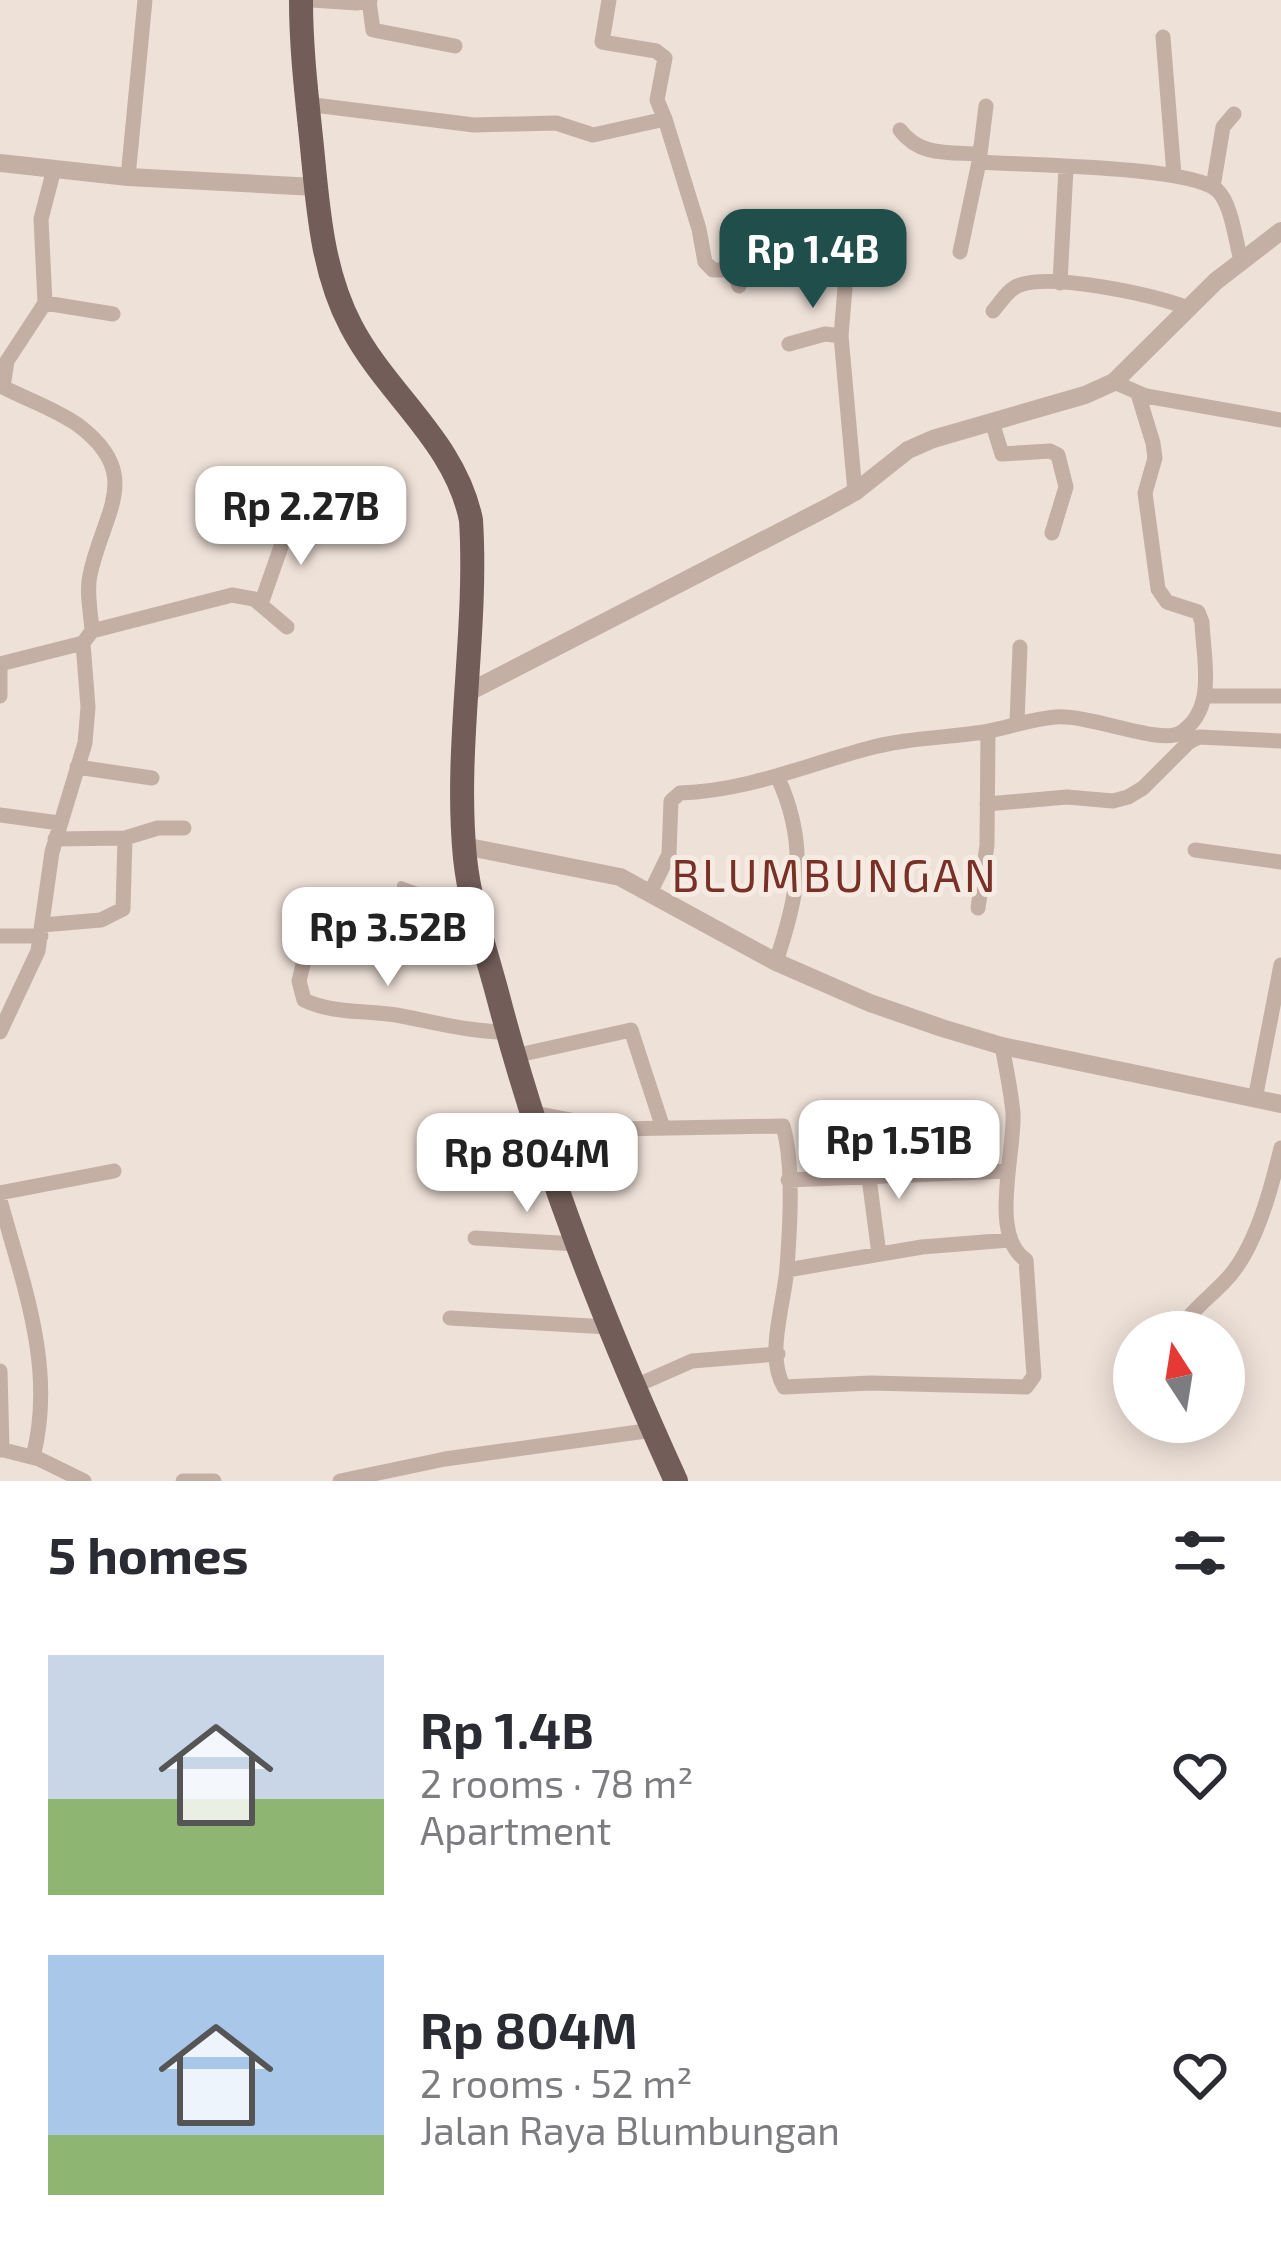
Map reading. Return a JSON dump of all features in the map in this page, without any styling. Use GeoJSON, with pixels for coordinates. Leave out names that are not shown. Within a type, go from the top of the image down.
{"type":"FeatureCollection","features":[{"type":"Feature","properties":{"kind":"main road"},"geometry":{"type":"LineString","coordinates":[[301,0],[306,104],[326,257],[350,323],[392,386],[452,461],[466,496],[473,544],[464,846],[472,892],[529,1112],[608,1327],[676,1481]]}},
{"type":"Feature","properties":{"kind":"street"},"geometry":{"type":"LineString","coordinates":[[128,177],[145,0]]}},
{"type":"Feature","properties":{"kind":"street"},"geometry":{"type":"LineString","coordinates":[[312,0],[370,0],[373,30],[455,46]]}},
{"type":"Feature","properties":{"kind":"street"},"geometry":{"type":"LineString","coordinates":[[609,0],[602,42],[656,51],[665,58],[657,100],[699,229],[705,262],[712,270],[736,272],[739,286]]}},
{"type":"Feature","properties":{"kind":"street"},"geometry":{"type":"LineString","coordinates":[[1163,37],[1174,175]]}},
{"type":"Feature","properties":{"kind":"street"},"geometry":{"type":"LineString","coordinates":[[306,104],[474,125],[556,122],[593,135],[665,118]]}},
{"type":"Feature","properties":{"kind":"street"},"geometry":{"type":"LineString","coordinates":[[960,252],[986,106]]}},
{"type":"Feature","properties":{"kind":"street"},"geometry":{"type":"LineString","coordinates":[[1213,187],[1223,127],[1234,114]]}},
{"type":"Feature","properties":{"kind":"street"},"geometry":{"type":"LineString","coordinates":[[900,130],[908,142],[927,151],[1174,175],[1213,187],[1221,194],[1241,260]]}},
{"type":"Feature","properties":{"kind":"street"},"geometry":{"type":"LineString","coordinates":[[0,163],[231,185],[315,187]]}},
{"type":"Feature","properties":{"kind":"street"},"geometry":{"type":"LineString","coordinates":[[1060,283],[1066,168]]}},
{"type":"Feature","properties":{"kind":"street"},"geometry":{"type":"LineString","coordinates":[[0,1033],[42,931],[57,831],[85,743],[90,575],[116,493],[115,469],[93,437],[2,387],[4,355],[45,303],[41,219],[54,169]]}},
{"type":"Feature","properties":{"kind":"street"},"geometry":{"type":"LineString","coordinates":[[467,692],[855,492],[908,450],[1114,382],[1241,260],[1281,231]]}},
{"type":"Feature","properties":{"kind":"street"},"geometry":{"type":"LineString","coordinates":[[993,311],[1016,285],[1060,283],[1146,293],[1188,308]]}},
{"type":"Feature","properties":{"kind":"street"},"geometry":{"type":"LineString","coordinates":[[845,288],[841,336],[855,492]]}},
{"type":"Feature","properties":{"kind":"street"},"geometry":{"type":"LineString","coordinates":[[45,303],[113,314]]}},
{"type":"Feature","properties":{"kind":"street"},"geometry":{"type":"LineString","coordinates":[[789,344],[825,334],[841,336]]}},
{"type":"Feature","properties":{"kind":"street"},"geometry":{"type":"LineString","coordinates":[[1114,382],[1138,394],[1281,420]]}},
{"type":"Feature","properties":{"kind":"street"},"geometry":{"type":"LineString","coordinates":[[651,891],[668,854],[674,796],[778,778],[872,747],[988,732],[1017,722],[1063,716],[1101,720],[1152,736],[1169,737],[1185,730],[1206,696],[1200,616],[1167,602],[1158,590],[1145,493],[1155,458],[1138,394]]}},
{"type":"Feature","properties":{"kind":"street"},"geometry":{"type":"LineString","coordinates":[[992,422],[1002,454],[1050,451],[1058,455],[1066,487],[1052,532]]}},
{"type":"Feature","properties":{"kind":"street"},"geometry":{"type":"LineString","coordinates":[[261,604],[292,515]]}},
{"type":"Feature","properties":{"kind":"street"},"geometry":{"type":"LineString","coordinates":[[0,696],[0,664],[232,595],[248,596],[287,627]]}},
{"type":"Feature","properties":{"kind":"street"},"geometry":{"type":"LineString","coordinates":[[1017,722],[1019,647]]}},
{"type":"Feature","properties":{"kind":"street"},"geometry":{"type":"LineString","coordinates":[[1206,696],[1281,696]]}},
{"type":"Feature","properties":{"kind":"street"},"geometry":{"type":"LineString","coordinates":[[978,908],[986,860],[988,732]]}},
{"type":"Feature","properties":{"kind":"street"},"geometry":{"type":"LineString","coordinates":[[988,804],[1067,797],[1113,800],[1143,788],[1199,736],[1281,741]]}},
{"type":"Feature","properties":{"kind":"street"},"geometry":{"type":"LineString","coordinates":[[77,767],[152,778]]}},
{"type":"Feature","properties":{"kind":"street"},"geometry":{"type":"LineString","coordinates":[[776,962],[798,874],[795,827],[778,778]]}},
{"type":"Feature","properties":{"kind":"street"},"geometry":{"type":"LineString","coordinates":[[0,815],[57,831],[125,838],[158,828],[184,828]]}},
{"type":"Feature","properties":{"kind":"street"},"geometry":{"type":"LineString","coordinates":[[0,936],[101,920],[123,909],[125,838]]}},
{"type":"Feature","properties":{"kind":"street"},"geometry":{"type":"LineString","coordinates":[[464,846],[594,869],[651,891],[776,962],[870,1003],[1002,1046],[1281,1104]]}},
{"type":"Feature","properties":{"kind":"street"},"geometry":{"type":"LineString","coordinates":[[1195,850],[1281,862]]}},
{"type":"Feature","properties":{"kind":"street"},"geometry":{"type":"LineString","coordinates":[[314,918],[298,981],[304,1000],[320,1007],[391,1014],[478,1032],[511,1044],[632,1030],[663,1128]]}},
{"type":"Feature","properties":{"kind":"street"},"geometry":{"type":"LineString","coordinates":[[1255,1099],[1281,965]]}},
{"type":"Feature","properties":{"kind":"street"},"geometry":{"type":"LineString","coordinates":[[529,1112],[618,1129],[781,1125],[788,1157],[787,1270],[778,1354],[784,1387],[871,1383],[1028,1386],[1034,1376],[1028,1268],[1026,1260],[1012,1252],[1009,1240],[1013,1115],[1002,1046]]}},
{"type":"Feature","properties":{"kind":"street"},"geometry":{"type":"LineString","coordinates":[[1195,1311],[1227,1280],[1262,1221],[1281,1148]]}},
{"type":"Feature","properties":{"kind":"street"},"geometry":{"type":"LineString","coordinates":[[36,1458],[42,1395],[38,1340],[0,1196],[113,1171]]}},
{"type":"Feature","properties":{"kind":"street"},"geometry":{"type":"LineString","coordinates":[[788,1180],[1008,1171]]}},
{"type":"Feature","properties":{"kind":"street"},"geometry":{"type":"LineString","coordinates":[[868,1178],[879,1254]]}},
{"type":"Feature","properties":{"kind":"street"},"geometry":{"type":"LineString","coordinates":[[475,1238],[577,1244]]}},
{"type":"Feature","properties":{"kind":"street"},"geometry":{"type":"LineString","coordinates":[[787,1270],[1009,1240]]}},
{"type":"Feature","properties":{"kind":"street"},"geometry":{"type":"LineString","coordinates":[[450,1318],[608,1327]]}},
{"type":"Feature","properties":{"kind":"street"},"geometry":{"type":"LineString","coordinates":[[633,1387],[692,1361],[778,1354]]}},
{"type":"Feature","properties":{"kind":"street"},"geometry":{"type":"LineString","coordinates":[[0,1371],[1,1449],[36,1458],[84,1481]]}},
{"type":"Feature","properties":{"kind":"street"},"geometry":{"type":"LineString","coordinates":[[340,1481],[445,1459],[653,1430]]}},
{"type":"Feature","properties":{"kind":"street"},"geometry":{"type":"LineString","coordinates":[[183,1481],[211,1481]]}},
{"type":"Feature","properties":{"kind":"lane"},"geometry":{"type":"LineString","coordinates":[[400,885],[441,896],[472,892]]}},
{"type":"Feature","properties":{"kind":"district","name":"BLUMBUNGAN"},"geometry":{"type":"Point","coordinates":[835,876]}}]}
